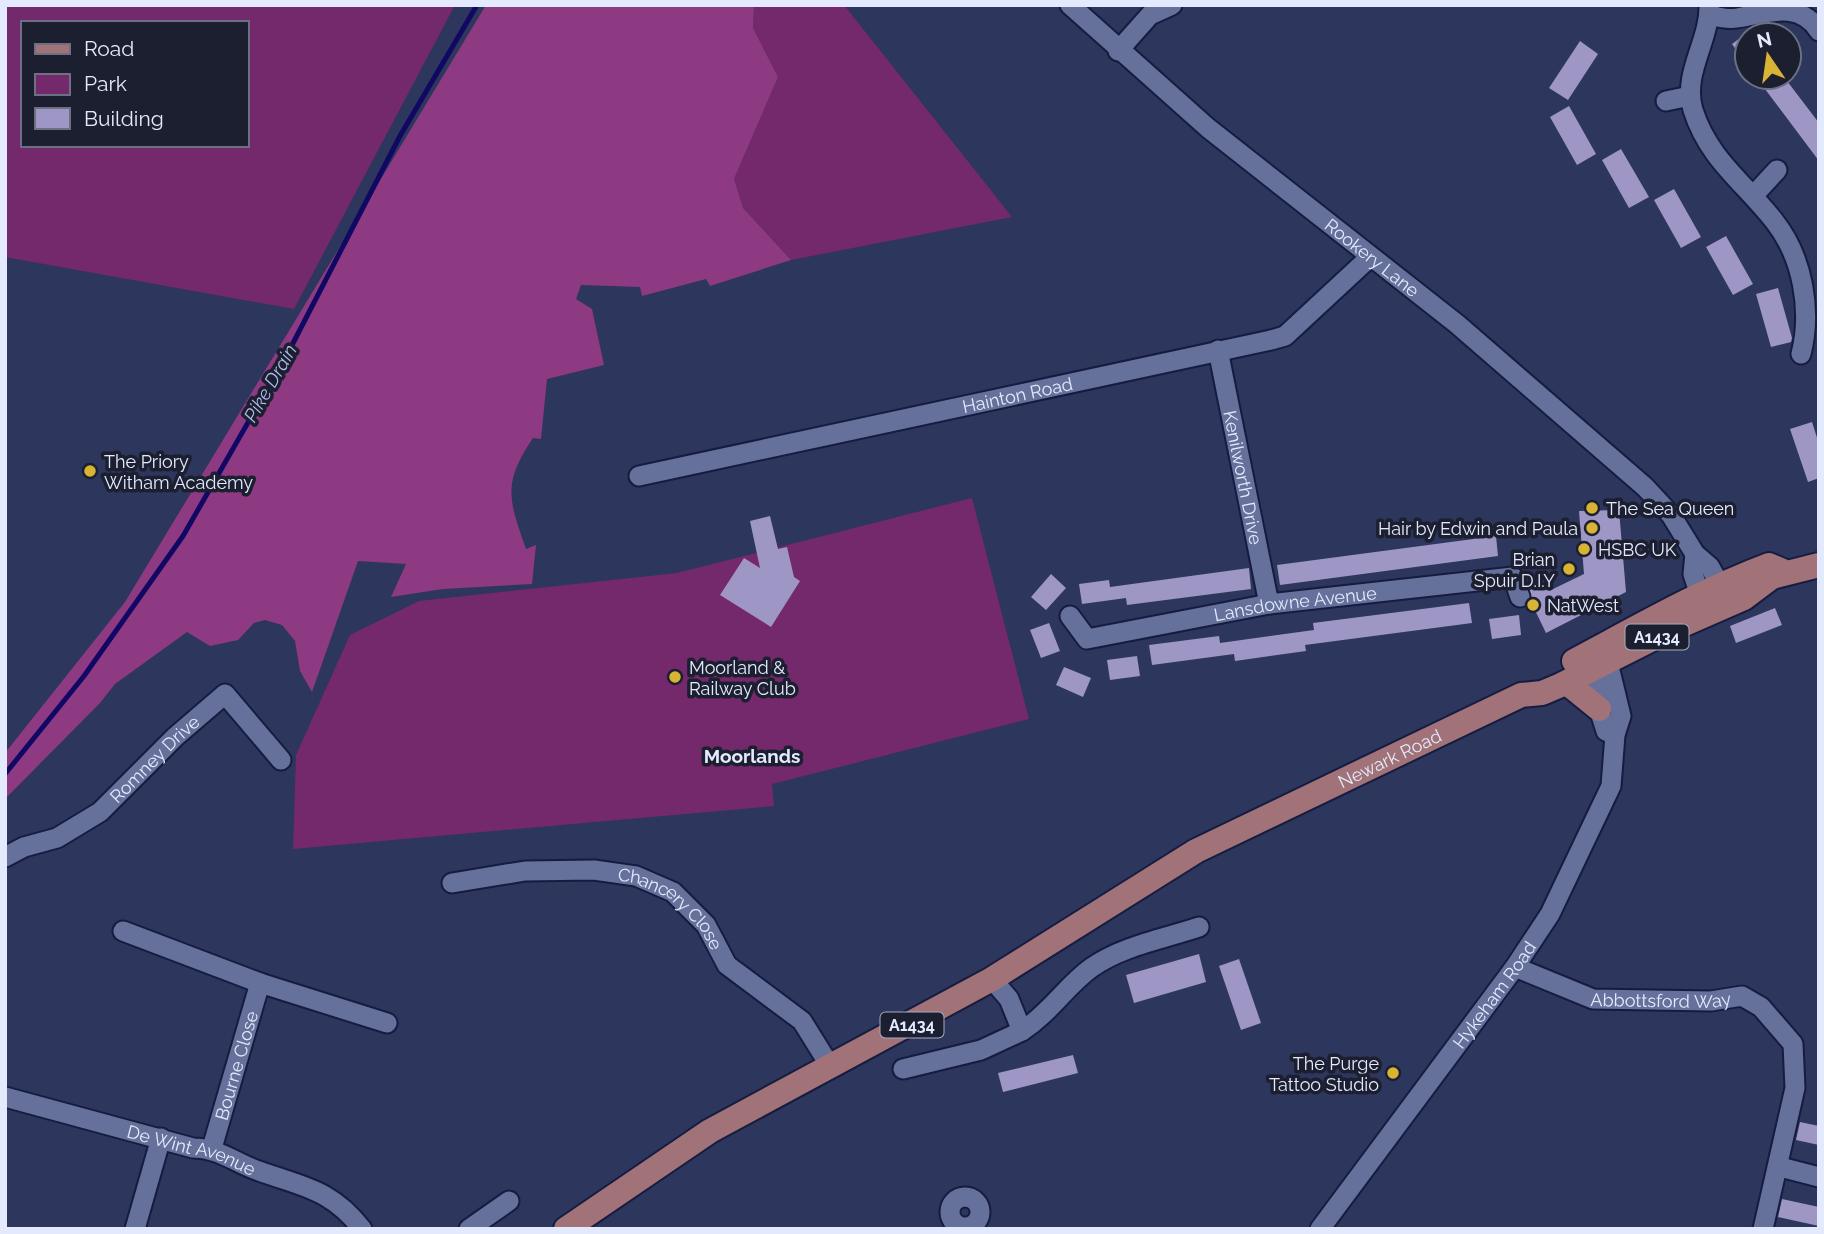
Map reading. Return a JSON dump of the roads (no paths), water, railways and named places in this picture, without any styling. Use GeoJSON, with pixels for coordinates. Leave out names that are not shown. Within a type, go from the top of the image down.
{"type":"FeatureCollection","features":[{"type":"Feature","properties":{"kind":"main road","name":"Newark Road"},"geometry":{"type":"LineString","coordinates":[[1521,695],[1537,679],[1599,656],[1714,600],[1745,598],[1772,577],[1819,565]]}},
{"type":"Feature","properties":{"kind":"main road","name":"Newark Road"},"geometry":{"type":"LineString","coordinates":[[992,979],[1196,851],[1257,819],[1521,695],[1542,693],[1567,683],[1599,656]]}},
{"type":"Feature","properties":{"kind":"main road"},"geometry":{"type":"LineString","coordinates":[[1567,683],[1598,709]]}},
{"type":"Feature","properties":{"kind":"main road","name":"A1434"},"geometry":{"type":"LineString","coordinates":[[566,1229],[710,1131],[992,979]]}},
{"type":"Feature","properties":{"kind":"street","name":"Rookery Lane"},"geometry":{"type":"LineString","coordinates":[[1070,5],[1118,51],[1208,128],[1369,258],[1457,324],[1645,487],[1671,516],[1695,554],[1693,575],[1714,600]]}},
{"type":"Feature","properties":{"kind":"street"},"geometry":{"type":"LineString","coordinates":[[1118,51],[1150,15],[1172,5]]}},
{"type":"Feature","properties":{"kind":"street"},"geometry":{"type":"LineString","coordinates":[[1801,354],[1812,337],[1805,298],[1787,240],[1753,196],[1722,166],[1710,149],[1689,96],[1692,71],[1709,10],[1738,18],[1784,6],[1806,15],[1819,31]]}},
{"type":"Feature","properties":{"kind":"street"},"geometry":{"type":"LineString","coordinates":[[1666,101],[1689,96]]}},
{"type":"Feature","properties":{"kind":"street"},"geometry":{"type":"LineString","coordinates":[[1753,196],[1777,170]]}},
{"type":"Feature","properties":{"kind":"street","name":"Hainton Road"},"geometry":{"type":"LineString","coordinates":[[639,476],[1284,336],[1369,258]]}},
{"type":"Feature","properties":{"kind":"street","name":"Kenilworth Drive"},"geometry":{"type":"LineString","coordinates":[[1218,350],[1269,604]]}},
{"type":"Feature","properties":{"kind":"street","name":"Lansdowne Avenue"},"geometry":{"type":"LineString","coordinates":[[1070,617],[1087,639],[1269,604],[1513,577],[1520,597]]}},
{"type":"Feature","properties":{"kind":"street"},"geometry":{"type":"LineString","coordinates":[[1599,656],[1598,709],[1606,731],[1615,735]]}},
{"type":"Feature","properties":{"kind":"street","name":"Hykeham Road"},"geometry":{"type":"LineString","coordinates":[[1320,1229],[1515,967],[1550,914],[1611,786],[1615,735],[1621,716],[1599,656]]}},
{"type":"Feature","properties":{"kind":"street","name":"Romney Drive"},"geometry":{"type":"LineString","coordinates":[[5,857],[24,847],[57,838],[100,812],[175,737],[225,694],[281,760]]}},
{"type":"Feature","properties":{"kind":"street","name":"Chancery Close"},"geometry":{"type":"LineString","coordinates":[[452,883],[526,871],[594,870],[636,876],[673,892],[706,925],[727,965],[802,1021],[831,1066]]}},
{"type":"Feature","properties":{"kind":"street"},"geometry":{"type":"LineString","coordinates":[[903,1069],[981,1050],[1022,1031],[1055,1006],[1088,971],[1101,962],[1123,951],[1199,927]]}},
{"type":"Feature","properties":{"kind":"street"},"geometry":{"type":"LineString","coordinates":[[122,931],[260,983],[387,1023]]}},
{"type":"Feature","properties":{"kind":"street","name":"Abbottsford Way"},"geometry":{"type":"LineString","coordinates":[[1515,967],[1593,999],[1711,1001],[1742,996],[1761,1007],[1793,1044],[1795,1088],[1780,1167],[1763,1229]]}},
{"type":"Feature","properties":{"kind":"street"},"geometry":{"type":"LineString","coordinates":[[992,979],[1009,999],[1022,1031]]}},
{"type":"Feature","properties":{"kind":"street","name":"Bourne Close"},"geometry":{"type":"LineString","coordinates":[[212,1148],[260,983]]}},
{"type":"Feature","properties":{"kind":"street","name":"De Wint Avenue"},"geometry":{"type":"LineString","coordinates":[[5,1097],[193,1148],[212,1148],[257,1171],[311,1187],[347,1210],[362,1229]]}},
{"type":"Feature","properties":{"kind":"street"},"geometry":{"type":"LineString","coordinates":[[135,1229],[161,1138]]}},
{"type":"Feature","properties":{"kind":"street"},"geometry":{"type":"LineString","coordinates":[[1780,1167],[1819,1177]]}},
{"type":"Feature","properties":{"kind":"street"},"geometry":{"type":"LineString","coordinates":[[469,1229],[509,1201]]}},
{"type":"Feature","properties":{"kind":"waterway","name":"Pike Drain"},"geometry":{"type":"LineString","coordinates":[[5,774],[84,676],[183,536],[290,349],[400,136],[477,5]]}},
{"type":"Feature","properties":{"kind":"place","name":"The Priory Witham Academy"},"geometry":{"type":"Point","coordinates":[90,471]}},
{"type":"Feature","properties":{"kind":"place","name":"The Sea Queen"},"geometry":{"type":"Point","coordinates":[1592,508]}},
{"type":"Feature","properties":{"kind":"place","name":"Hair by Edwin and Paula"},"geometry":{"type":"Point","coordinates":[1592,528]}},
{"type":"Feature","properties":{"kind":"place","name":"HSBC UK"},"geometry":{"type":"Point","coordinates":[1584,549]}},
{"type":"Feature","properties":{"kind":"place","name":"Brian Spuir D.I.Y"},"geometry":{"type":"Point","coordinates":[1569,569]}},
{"type":"Feature","properties":{"kind":"place","name":"NatWest"},"geometry":{"type":"Point","coordinates":[1533,605]}},
{"type":"Feature","properties":{"kind":"place","name":"Moorland & Railway Club"},"geometry":{"type":"Point","coordinates":[675,677]}},
{"type":"Feature","properties":{"kind":"place","name":"The Purge Tattoo Studio"},"geometry":{"type":"Point","coordinates":[1393,1073]}},
{"type":"Feature","properties":{"kind":"district","name":"Moorlands"},"geometry":{"type":"Point","coordinates":[752,756]}}]}
